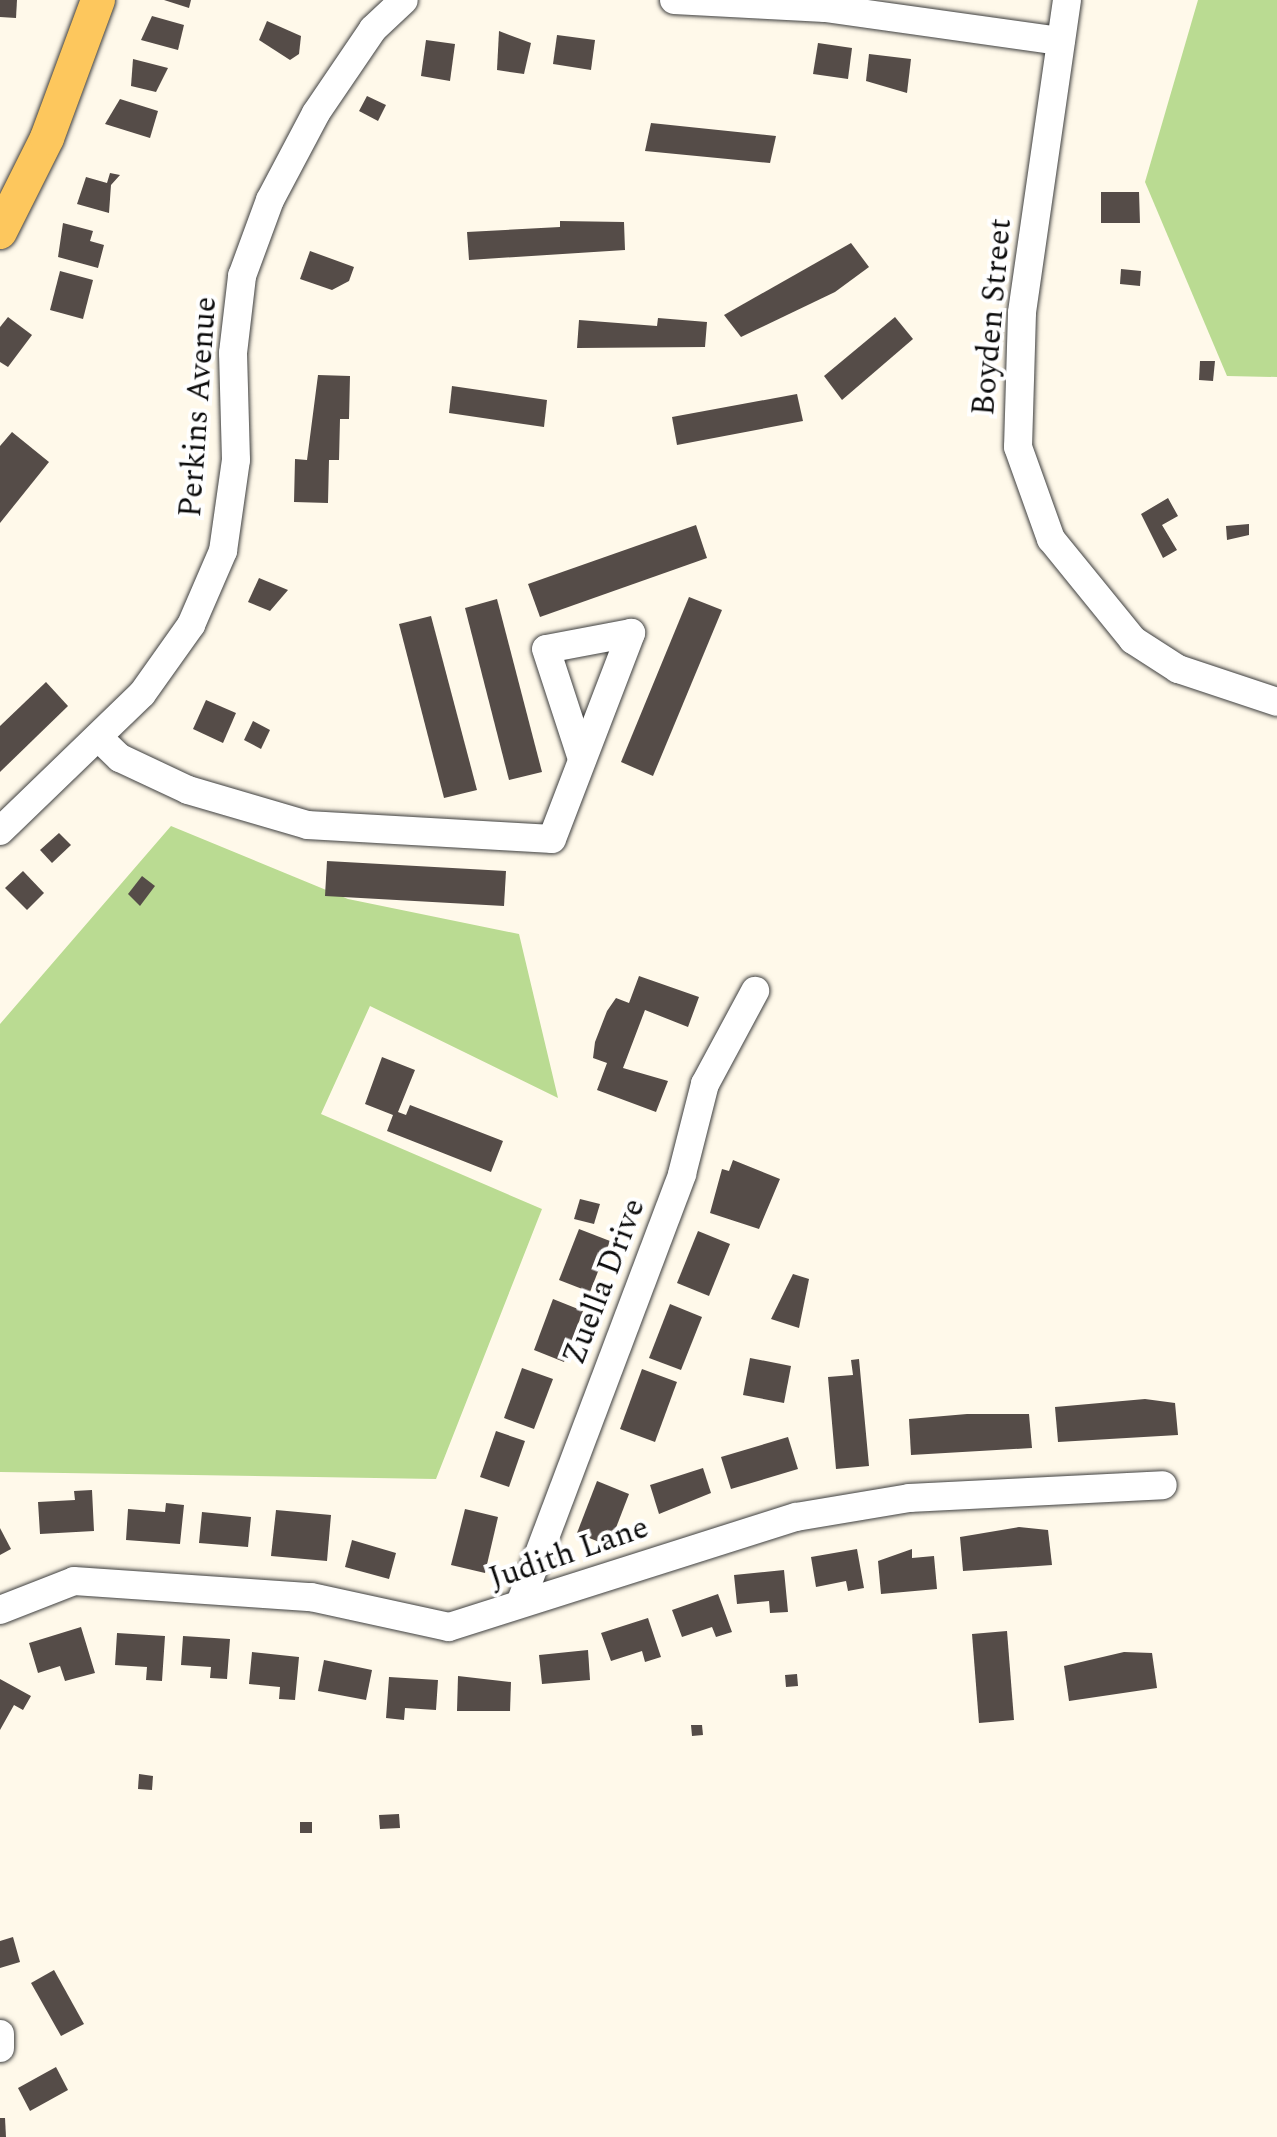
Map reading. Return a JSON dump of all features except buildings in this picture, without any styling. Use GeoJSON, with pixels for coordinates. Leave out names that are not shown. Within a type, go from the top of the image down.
{"type":"FeatureCollection","features":[{"type":"Feature","properties":{"kind":"main road"},"geometry":{"type":"LineString","coordinates":[[0,232],[47,138],[98,0]]}},
{"type":"Feature","properties":{"kind":"street","name":"Perkins Avenue"},"geometry":{"type":"LineString","coordinates":[[0,831],[142,694],[191,625],[223,551],[236,460],[233,353],[242,276],[270,200],[316,113],[373,29],[404,0]]}},
{"type":"Feature","properties":{"kind":"street"},"geometry":{"type":"LineString","coordinates":[[674,0],[775,2],[1061,41]]}},
{"type":"Feature","properties":{"kind":"street","name":"Boyden Street"},"geometry":{"type":"LineString","coordinates":[[1067,0],[1022,313],[1018,447],[1051,539],[1133,640],[1178,669],[1277,702]]}},
{"type":"Feature","properties":{"kind":"street"},"geometry":{"type":"LineString","coordinates":[[98,737],[120,758],[188,790],[308,825],[552,839],[582,759]]}},
{"type":"Feature","properties":{"kind":"street","name":"Zuella Drive"},"geometry":{"type":"LineString","coordinates":[[521,1601],[682,1174],[705,1084],[755,991]]}},
{"type":"Feature","properties":{"kind":"street","name":"Judith Lane"},"geometry":{"type":"LineString","coordinates":[[0,1610],[74,1581],[311,1597],[449,1627],[498,1615],[521,1601],[796,1517],[909,1498],[1163,1485]]}},
{"type":"Feature","properties":{"kind":"street"},"geometry":{"type":"LineString","coordinates":[[0,2034],[0,2048]]}},
{"type":"Feature","properties":{"kind":"green space"},"geometry":{"type":"Polygon","coordinates":[[[1198,0],[1277,0],[1277,377],[1227,376],[1145,182],[1198,0]]]}},
{"type":"Feature","properties":{"kind":"green space"},"geometry":{"type":"Polygon","coordinates":[[[171,826],[348,899],[519,934],[558,1098],[370,1006],[321,1114],[542,1209],[436,1479],[0,1472],[0,1024],[171,826]]]}}]}
